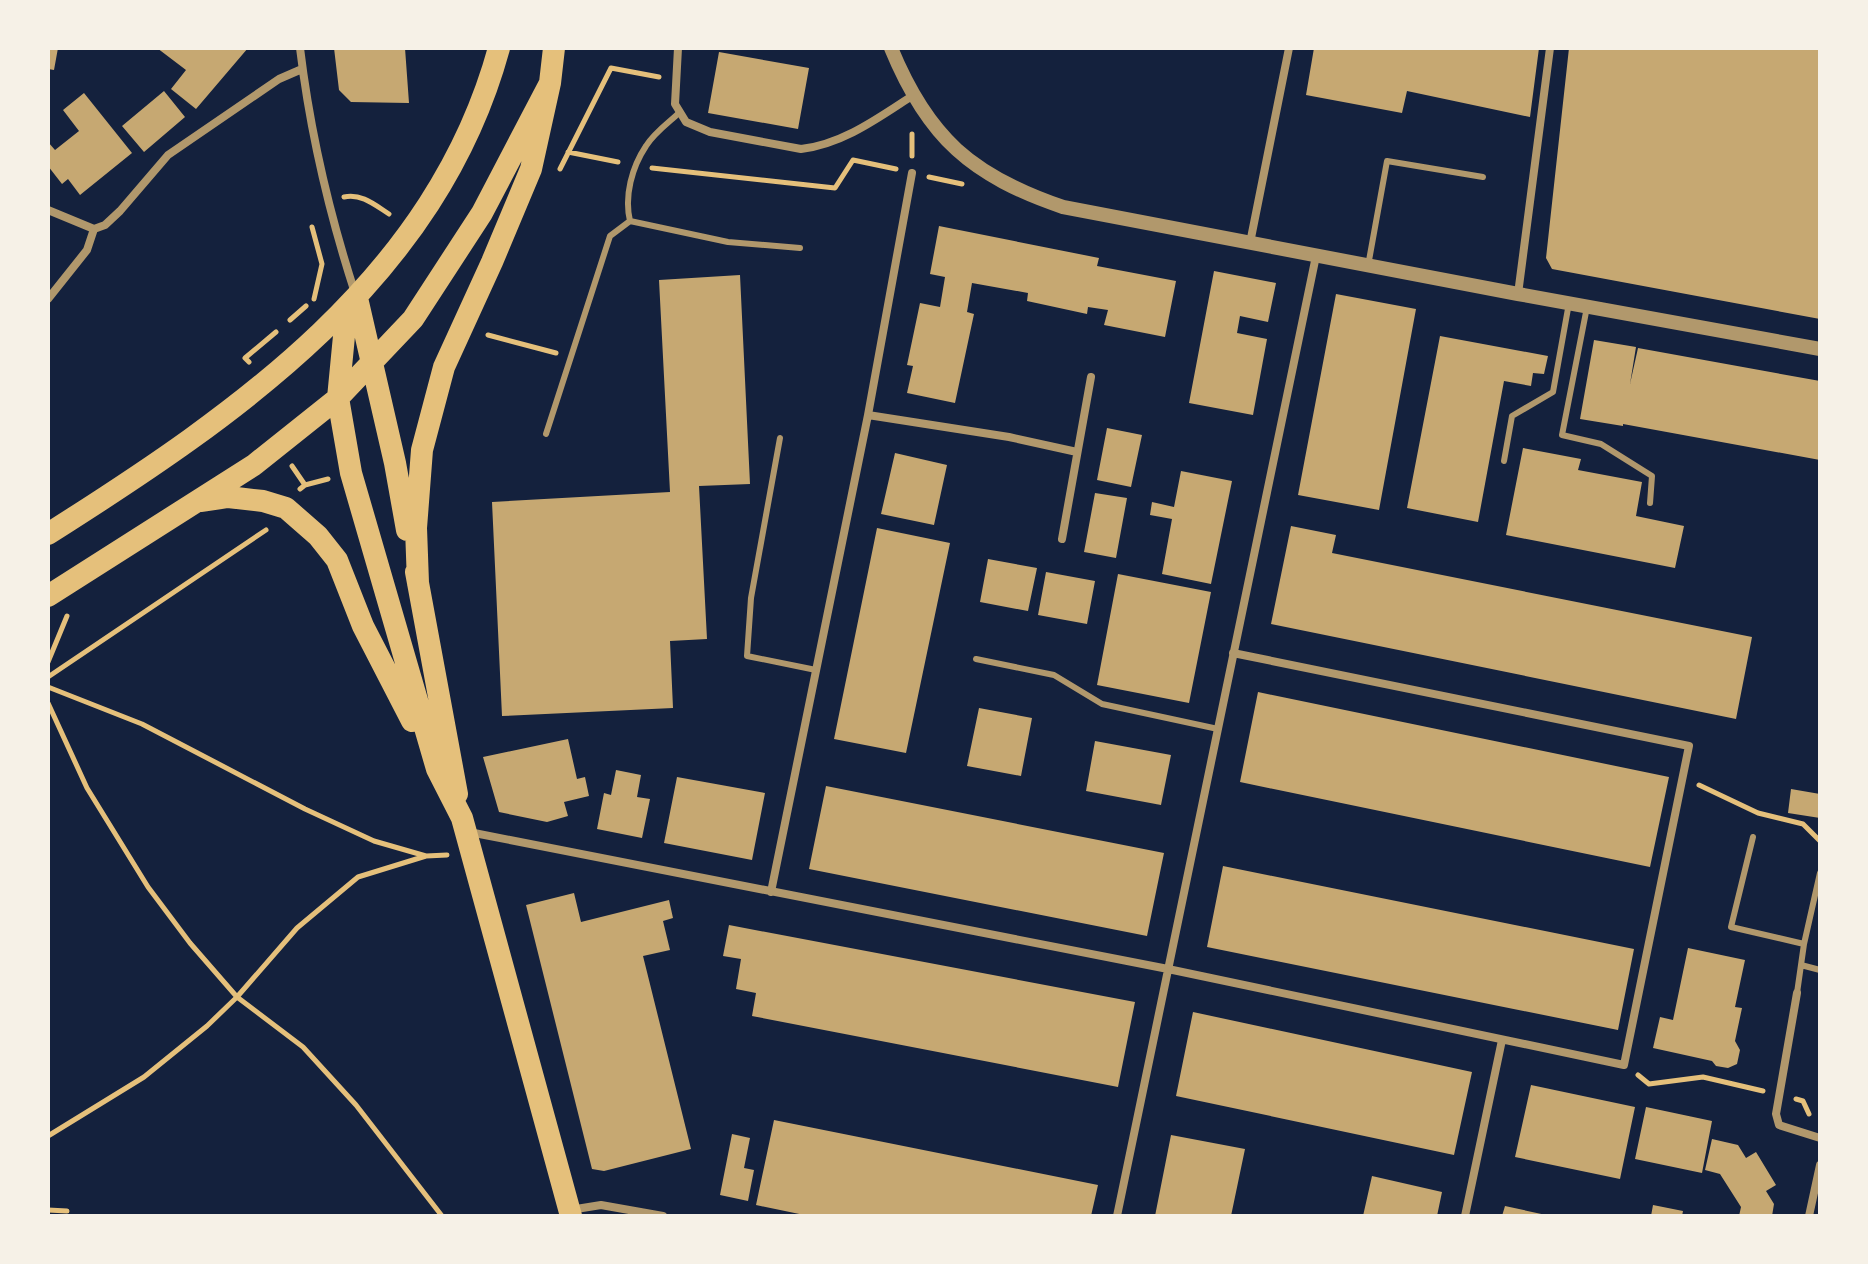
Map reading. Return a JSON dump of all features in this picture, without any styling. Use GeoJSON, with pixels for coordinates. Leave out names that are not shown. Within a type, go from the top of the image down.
{"type":"FeatureCollection","features":[{"type":"Feature","properties":{"kind":"highway"},"geometry":{"type":"LineString","coordinates":[[48,534],[100,501],[265,384],[356,297],[413,231],[451,169],[476,117],[499,48]]}},
{"type":"Feature","properties":{"kind":"highway"},"geometry":{"type":"LineString","coordinates":[[418,583],[417,485],[422,450],[444,367],[531,169],[550,83],[554,48]]}},
{"type":"Feature","properties":{"kind":"highway"},"geometry":{"type":"LineString","coordinates":[[48,596],[278,447],[338,398],[413,319],[482,213],[550,83]]}},
{"type":"Feature","properties":{"kind":"highway"},"geometry":{"type":"LineString","coordinates":[[356,297],[395,463],[463,825],[570,1213]]}},
{"type":"Feature","properties":{"kind":"highway"},"geometry":{"type":"LineString","coordinates":[[356,297],[344,336],[338,398],[356,494],[437,769]]}},
{"type":"Feature","properties":{"kind":"highway"},"geometry":{"type":"LineString","coordinates":[[191,504],[209,498],[228,497],[263,501],[286,508],[318,536],[337,560],[363,626],[463,825]]}},
{"type":"Feature","properties":{"kind":"street"},"geometry":{"type":"LineString","coordinates":[[300,48],[327,201],[356,297]]}},
{"type":"Feature","properties":{"kind":"street"},"geometry":{"type":"LineString","coordinates":[[678,48],[675,104],[686,122],[697,128],[801,149],[844,137],[912,96]]}},
{"type":"Feature","properties":{"kind":"street"},"geometry":{"type":"LineString","coordinates":[[891,48],[912,96],[940,133],[986,174],[1063,207],[1820,349]]}},
{"type":"Feature","properties":{"kind":"street"},"geometry":{"type":"LineString","coordinates":[[1250,243],[1289,48]]}},
{"type":"Feature","properties":{"kind":"street"},"geometry":{"type":"LineString","coordinates":[[1518,294],[1550,48]]}},
{"type":"Feature","properties":{"kind":"street"},"geometry":{"type":"LineString","coordinates":[[48,210],[94,229],[105,225],[168,155],[279,79],[302,69]]}},
{"type":"Feature","properties":{"kind":"street"},"geometry":{"type":"LineString","coordinates":[[771,892],[868,415],[912,173]]}},
{"type":"Feature","properties":{"kind":"street"},"geometry":{"type":"LineString","coordinates":[[48,299],[87,250],[94,229]]}},
{"type":"Feature","properties":{"kind":"street"},"geometry":{"type":"LineString","coordinates":[[1117,1216],[1316,256]]}},
{"type":"Feature","properties":{"kind":"street"},"geometry":{"type":"LineString","coordinates":[[1062,539],[1091,377]]}},
{"type":"Feature","properties":{"kind":"street"},"geometry":{"type":"LineString","coordinates":[[868,415],[1009,437],[1077,452]]}},
{"type":"Feature","properties":{"kind":"street"},"geometry":{"type":"LineString","coordinates":[[463,825],[771,892],[1168,969],[1624,1065],[1689,746],[1233,653]]}},
{"type":"Feature","properties":{"kind":"street"},"geometry":{"type":"LineString","coordinates":[[1797,993],[1776,1114],[1779,1125],[1820,1138]]}},
{"type":"Feature","properties":{"kind":"street"},"geometry":{"type":"LineString","coordinates":[[1465,1216],[1502,1040]]}},
{"type":"Feature","properties":{"kind":"street"},"geometry":{"type":"LineString","coordinates":[[1809,1216],[1820,1165]]}},
{"type":"Feature","properties":{"kind":"street"},"geometry":{"type":"LineString","coordinates":[[570,1213],[601,1205],[663,1216]]}},
{"type":"Feature","properties":{"kind":"lane"},"geometry":{"type":"LineString","coordinates":[[630,221],[626,207],[630,182],[646,145],[679,113]]}},
{"type":"Feature","properties":{"kind":"lane"},"geometry":{"type":"LineString","coordinates":[[1368,266],[1387,161],[1483,177]]}},
{"type":"Feature","properties":{"kind":"lane"},"geometry":{"type":"LineString","coordinates":[[546,434],[610,236],[630,221],[728,242],[800,248]]}},
{"type":"Feature","properties":{"kind":"lane"},"geometry":{"type":"LineString","coordinates":[[1504,461],[1512,416],[1553,392],[1569,303]]}},
{"type":"Feature","properties":{"kind":"lane"},"geometry":{"type":"LineString","coordinates":[[1587,307],[1562,435],[1601,444],[1652,476],[1650,503]]}},
{"type":"Feature","properties":{"kind":"lane"},"geometry":{"type":"LineString","coordinates":[[780,438],[751,598],[747,656],[816,670]]}},
{"type":"Feature","properties":{"kind":"lane"},"geometry":{"type":"LineString","coordinates":[[976,659],[1054,675],[1102,704],[1218,729]]}},
{"type":"Feature","properties":{"kind":"lane"},"geometry":{"type":"LineString","coordinates":[[1753,837],[1731,927],[1804,944]]}},
{"type":"Feature","properties":{"kind":"lane"},"geometry":{"type":"LineString","coordinates":[[1797,993],[1820,873]]}},
{"type":"Feature","properties":{"kind":"lane"},"geometry":{"type":"LineString","coordinates":[[1801,965],[1820,970]]}},
{"type":"Feature","properties":{"kind":"path"},"geometry":{"type":"LineString","coordinates":[[611,68],[676,80]]}},
{"type":"Feature","properties":{"kind":"path"},"geometry":{"type":"LineString","coordinates":[[568,152],[637,166],[835,188],[853,160],[973,187]]}},
{"type":"Feature","properties":{"kind":"path"},"geometry":{"type":"LineString","coordinates":[[483,334],[571,357]]}},
{"type":"Feature","properties":{"kind":"path"},"geometry":{"type":"LineString","coordinates":[[48,687],[142,724],[305,809],[374,841],[426,856]]}},
{"type":"Feature","properties":{"kind":"path"},"geometry":{"type":"LineString","coordinates":[[48,703],[87,788],[148,887],[190,943],[237,997],[303,1047],[356,1105],[442,1216]]}},
{"type":"Feature","properties":{"kind":"path"},"geometry":{"type":"LineString","coordinates":[[1682,777],[1758,813],[1803,824],[1820,841]]}},
{"type":"Feature","properties":{"kind":"path"},"geometry":{"type":"LineString","coordinates":[[48,1145],[50,1136],[144,1077],[207,1026],[237,997],[297,928],[358,877],[426,856],[471,854]]}},
{"type":"Feature","properties":{"kind":"path"},"geometry":{"type":"LineString","coordinates":[[1624,1065],[1649,1084],[1703,1077],[1803,1101],[1815,1122]]}},
{"type":"Feature","properties":{"kind":"path"},"geometry":{"type":"LineString","coordinates":[[48,1210],[67,1211]]}},
{"type":"Feature","properties":{"kind":"building"},"geometry":{"type":"Polygon","coordinates":[[[48,48],[58,48],[54,70],[48,69],[48,48]]]}},
{"type":"Feature","properties":{"kind":"building"},"geometry":{"type":"Polygon","coordinates":[[[157,48],[248,48],[196,109],[171,89],[186,70],[157,48]]]}},
{"type":"Feature","properties":{"kind":"building"},"geometry":{"type":"Polygon","coordinates":[[[334,48],[405,48],[409,103],[351,102],[339,90],[334,48]]]}},
{"type":"Feature","properties":{"kind":"building"},"geometry":{"type":"Polygon","coordinates":[[[1314,48],[1539,48],[1530,117],[1407,91],[1402,113],[1306,95],[1314,48]]]}},
{"type":"Feature","properties":{"kind":"building"},"geometry":{"type":"Polygon","coordinates":[[[1569,48],[1820,48],[1820,319],[1552,269],[1546,258],[1569,48]]]}},
{"type":"Feature","properties":{"kind":"building"},"geometry":{"type":"Polygon","coordinates":[[[719,52],[809,68],[798,129],[708,113],[719,52]]]}},
{"type":"Feature","properties":{"kind":"building"},"geometry":{"type":"Polygon","coordinates":[[[164,91],[185,117],[144,152],[122,126],[164,91]]]}},
{"type":"Feature","properties":{"kind":"building"},"geometry":{"type":"Polygon","coordinates":[[[84,93],[132,153],[80,195],[68,179],[62,184],[48,166],[48,142],[55,150],[79,131],[63,110],[84,93]]]}},
{"type":"Feature","properties":{"kind":"building"},"geometry":{"type":"Polygon","coordinates":[[[939,226],[1099,258],[1097,266],[1176,281],[1165,337],[1104,325],[1108,310],[1088,307],[1087,314],[1027,301],[1028,293],[972,283],[967,312],[974,314],[955,403],[907,393],[913,366],[907,365],[920,303],[940,307],[945,277],[930,274],[939,226]]]}},
{"type":"Feature","properties":{"kind":"building"},"geometry":{"type":"Polygon","coordinates":[[[1214,271],[1276,283],[1268,322],[1240,316],[1237,333],[1267,339],[1253,415],[1189,403],[1214,271]]]}},
{"type":"Feature","properties":{"kind":"building"},"geometry":{"type":"Polygon","coordinates":[[[740,275],[750,484],[699,486],[707,639],[670,641],[673,708],[502,716],[492,502],[670,492],[659,280],[740,275]]]}},
{"type":"Feature","properties":{"kind":"building"},"geometry":{"type":"Polygon","coordinates":[[[1336,294],[1416,309],[1379,510],[1298,495],[1336,294]]]}},
{"type":"Feature","properties":{"kind":"building"},"geometry":{"type":"Polygon","coordinates":[[[1440,336],[1548,356],[1544,374],[1533,373],[1531,386],[1504,381],[1478,522],[1407,508],[1440,336]]]}},
{"type":"Feature","properties":{"kind":"building"},"geometry":{"type":"Polygon","coordinates":[[[1594,340],[1636,347],[1630,384],[1638,348],[1820,381],[1820,460],[1580,419],[1594,340]]]}},
{"type":"Feature","properties":{"kind":"building"},"geometry":{"type":"Polygon","coordinates":[[[1107,428],[1142,435],[1131,487],[1097,480],[1107,428]]]}},
{"type":"Feature","properties":{"kind":"building"},"geometry":{"type":"Polygon","coordinates":[[[1523,448],[1581,459],[1578,470],[1642,482],[1636,516],[1684,526],[1675,568],[1506,535],[1523,448]]]}},
{"type":"Feature","properties":{"kind":"building"},"geometry":{"type":"Polygon","coordinates":[[[895,453],[947,465],[934,525],[881,514],[895,453]]]}},
{"type":"Feature","properties":{"kind":"building"},"geometry":{"type":"Polygon","coordinates":[[[1181,471],[1232,481],[1211,584],[1162,574],[1172,519],[1150,515],[1152,502],[1174,507],[1181,471]]]}},
{"type":"Feature","properties":{"kind":"building"},"geometry":{"type":"Polygon","coordinates":[[[1095,493],[1127,498],[1116,558],[1084,552],[1095,493]]]}},
{"type":"Feature","properties":{"kind":"building"},"geometry":{"type":"Polygon","coordinates":[[[1291,526],[1336,535],[1332,553],[1752,637],[1736,719],[1271,624],[1291,526]]]}},
{"type":"Feature","properties":{"kind":"building"},"geometry":{"type":"Polygon","coordinates":[[[877,528],[950,543],[906,753],[834,739],[877,528]]]}},
{"type":"Feature","properties":{"kind":"building"},"geometry":{"type":"Polygon","coordinates":[[[988,559],[1037,568],[1028,611],[980,602],[988,559]]]}},
{"type":"Feature","properties":{"kind":"building"},"geometry":{"type":"Polygon","coordinates":[[[1046,572],[1095,581],[1087,624],[1038,615],[1046,572]]]}},
{"type":"Feature","properties":{"kind":"building"},"geometry":{"type":"Polygon","coordinates":[[[1118,574],[1211,592],[1189,703],[1097,685],[1118,574]]]}},
{"type":"Feature","properties":{"kind":"building"},"geometry":{"type":"Polygon","coordinates":[[[1258,692],[1669,777],[1650,867],[1240,782],[1258,692]]]}},
{"type":"Feature","properties":{"kind":"building"},"geometry":{"type":"Polygon","coordinates":[[[979,708],[1032,718],[1021,776],[967,766],[979,708]]]}},
{"type":"Feature","properties":{"kind":"building"},"geometry":{"type":"Polygon","coordinates":[[[568,739],[577,779],[585,777],[589,796],[564,802],[568,816],[547,822],[499,812],[483,757],[568,739]]]}},
{"type":"Feature","properties":{"kind":"building"},"geometry":{"type":"Polygon","coordinates":[[[1095,741],[1171,755],[1161,805],[1086,791],[1095,741]]]}},
{"type":"Feature","properties":{"kind":"building"},"geometry":{"type":"Polygon","coordinates":[[[616,770],[641,775],[637,797],[650,799],[642,838],[597,829],[604,793],[611,795],[616,770]]]}},
{"type":"Feature","properties":{"kind":"building"},"geometry":{"type":"Polygon","coordinates":[[[677,777],[765,793],[752,860],[664,843],[677,777]]]}},
{"type":"Feature","properties":{"kind":"building"},"geometry":{"type":"Polygon","coordinates":[[[826,786],[1164,853],[1147,936],[809,869],[826,786]]]}},
{"type":"Feature","properties":{"kind":"building"},"geometry":{"type":"Polygon","coordinates":[[[1791,789],[1820,794],[1820,818],[1788,813],[1791,789]]]}},
{"type":"Feature","properties":{"kind":"building"},"geometry":{"type":"Polygon","coordinates":[[[1223,866],[1634,949],[1618,1030],[1207,947],[1223,866]]]}},
{"type":"Feature","properties":{"kind":"building"},"geometry":{"type":"Polygon","coordinates":[[[574,893],[581,922],[669,900],[673,918],[663,921],[670,950],[643,956],[691,1149],[604,1171],[592,1169],[526,905],[574,893]]]}},
{"type":"Feature","properties":{"kind":"building"},"geometry":{"type":"Polygon","coordinates":[[[729,925],[1135,1002],[1118,1087],[752,1016],[756,993],[736,989],[741,959],[723,956],[729,925]]]}},
{"type":"Feature","properties":{"kind":"building"},"geometry":{"type":"Polygon","coordinates":[[[1688,948],[1745,960],[1735,1007],[1742,1008],[1735,1041],[1740,1050],[1737,1064],[1728,1068],[1716,1066],[1712,1061],[1653,1048],[1660,1017],[1673,1020],[1688,948]]]}},
{"type":"Feature","properties":{"kind":"building"},"geometry":{"type":"Polygon","coordinates":[[[1193,1012],[1472,1072],[1454,1155],[1176,1096],[1193,1012]]]}},
{"type":"Feature","properties":{"kind":"building"},"geometry":{"type":"Polygon","coordinates":[[[1531,1085],[1635,1107],[1620,1179],[1515,1157],[1531,1085]]]}},
{"type":"Feature","properties":{"kind":"building"},"geometry":{"type":"Polygon","coordinates":[[[1646,1107],[1712,1121],[1702,1173],[1635,1159],[1646,1107]]]}},
{"type":"Feature","properties":{"kind":"building"},"geometry":{"type":"Polygon","coordinates":[[[774,1120],[1098,1185],[1091,1216],[809,1216],[756,1205],[774,1120]]]}},
{"type":"Feature","properties":{"kind":"building"},"geometry":{"type":"Polygon","coordinates":[[[732,1134],[750,1138],[744,1168],[754,1170],[748,1201],[720,1195],[732,1134]]]}},
{"type":"Feature","properties":{"kind":"building"},"geometry":{"type":"Polygon","coordinates":[[[1171,1135],[1245,1149],[1231,1216],[1155,1216],[1171,1135]]]}},
{"type":"Feature","properties":{"kind":"building"},"geometry":{"type":"Polygon","coordinates":[[[1712,1139],[1738,1145],[1746,1158],[1756,1152],[1776,1185],[1766,1191],[1774,1204],[1772,1216],[1739,1216],[1741,1207],[1720,1174],[1705,1170],[1712,1139]]]}},
{"type":"Feature","properties":{"kind":"building"},"geometry":{"type":"Polygon","coordinates":[[[1372,1176],[1442,1192],[1437,1216],[1363,1216],[1372,1176]]]}},
{"type":"Feature","properties":{"kind":"building"},"geometry":{"type":"Polygon","coordinates":[[[1653,1205],[1683,1211],[1682,1216],[1651,1216],[1653,1205]]]}},
{"type":"Feature","properties":{"kind":"building"},"geometry":{"type":"Polygon","coordinates":[[[1505,1206],[1546,1215],[1546,1216],[1502,1216],[1505,1206]]]}}]}
